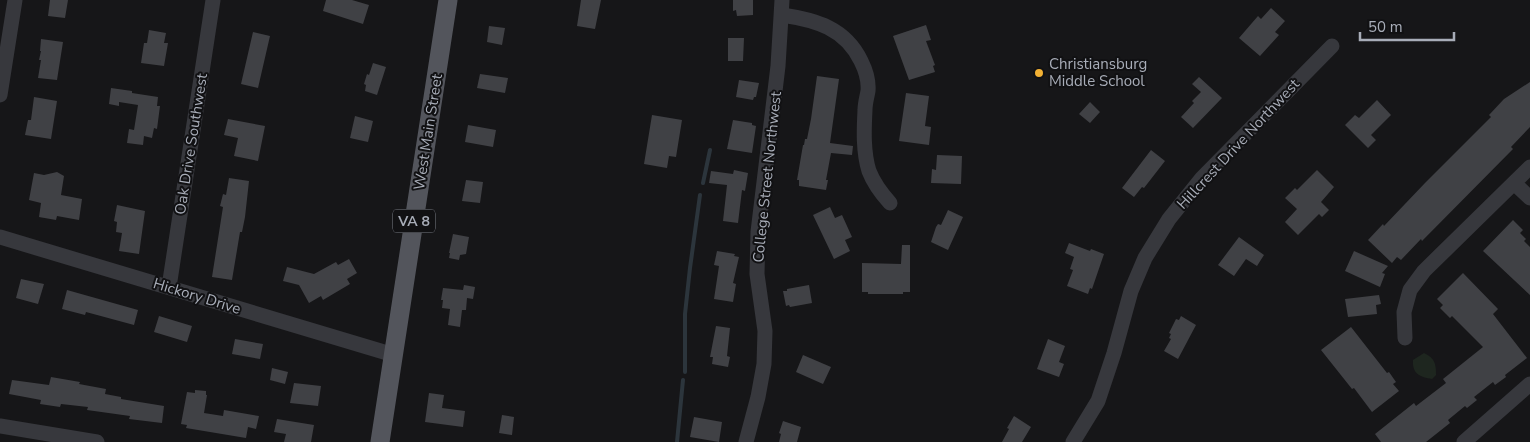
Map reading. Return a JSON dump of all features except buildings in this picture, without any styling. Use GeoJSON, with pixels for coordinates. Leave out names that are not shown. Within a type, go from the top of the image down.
{"type":"FeatureCollection","features":[{"type":"Feature","properties":{"kind":"main road","name":"West Main Street"},"geometry":{"type":"LineString","coordinates":[[380,442],[444,1]]}},
{"type":"Feature","properties":{"kind":"street"},"geometry":{"type":"LineString","coordinates":[[0,95],[15,0]]}},
{"type":"Feature","properties":{"kind":"street","name":"Oak Drive Southwest"},"geometry":{"type":"LineString","coordinates":[[169,288],[213,0]]}},
{"type":"Feature","properties":{"kind":"street"},"geometry":{"type":"LineString","coordinates":[[782,7],[803,18],[839,32],[859,56],[867,72],[865,151],[869,170],[876,187],[890,204]]}},
{"type":"Feature","properties":{"kind":"street","name":"College Street Northwest"},"geometry":{"type":"LineString","coordinates":[[746,442],[758,397],[764,364],[765,331],[757,274],[758,232],[777,75],[782,7]]}},
{"type":"Feature","properties":{"kind":"street","name":"Hillcrest Drive Northwest"},"geometry":{"type":"LineString","coordinates":[[1073,442],[1098,400],[1131,291],[1145,258],[1169,218],[1202,178],[1332,46]]}},
{"type":"Feature","properties":{"kind":"street"},"geometry":{"type":"LineString","coordinates":[[1405,338],[1404,312],[1410,290],[1424,271],[1530,167]]}},
{"type":"Feature","properties":{"kind":"street"},"geometry":{"type":"LineString","coordinates":[[1514,183],[1530,198]]}},
{"type":"Feature","properties":{"kind":"street","name":"Hickory Drive"},"geometry":{"type":"LineString","coordinates":[[0,237],[394,354]]}},
{"type":"Feature","properties":{"kind":"street"},"geometry":{"type":"LineString","coordinates":[[1464,442],[1530,384]]}},
{"type":"Feature","properties":{"kind":"street"},"geometry":{"type":"LineString","coordinates":[[0,426],[97,442]]}},
{"type":"Feature","properties":{"kind":"shaded area"},"geometry":{"type":"Polygon","coordinates":[[[1424,353],[1433,359],[1435,365],[1436,375],[1432,379],[1420,376],[1414,369],[1413,360],[1424,353]]]}},
{"type":"Feature","properties":{"kind":"waterway"},"geometry":{"type":"LineString","coordinates":[[703,183],[710,150]]}},
{"type":"Feature","properties":{"kind":"waterway"},"geometry":{"type":"LineString","coordinates":[[685,372],[685,314],[700,195]]}},
{"type":"Feature","properties":{"kind":"waterway"},"geometry":{"type":"LineString","coordinates":[[677,442],[683,380]]}},
{"type":"Feature","properties":{"kind":"place","name":"Christiansburg Middle School"},"geometry":{"type":"Point","coordinates":[1039,73]}}]}
